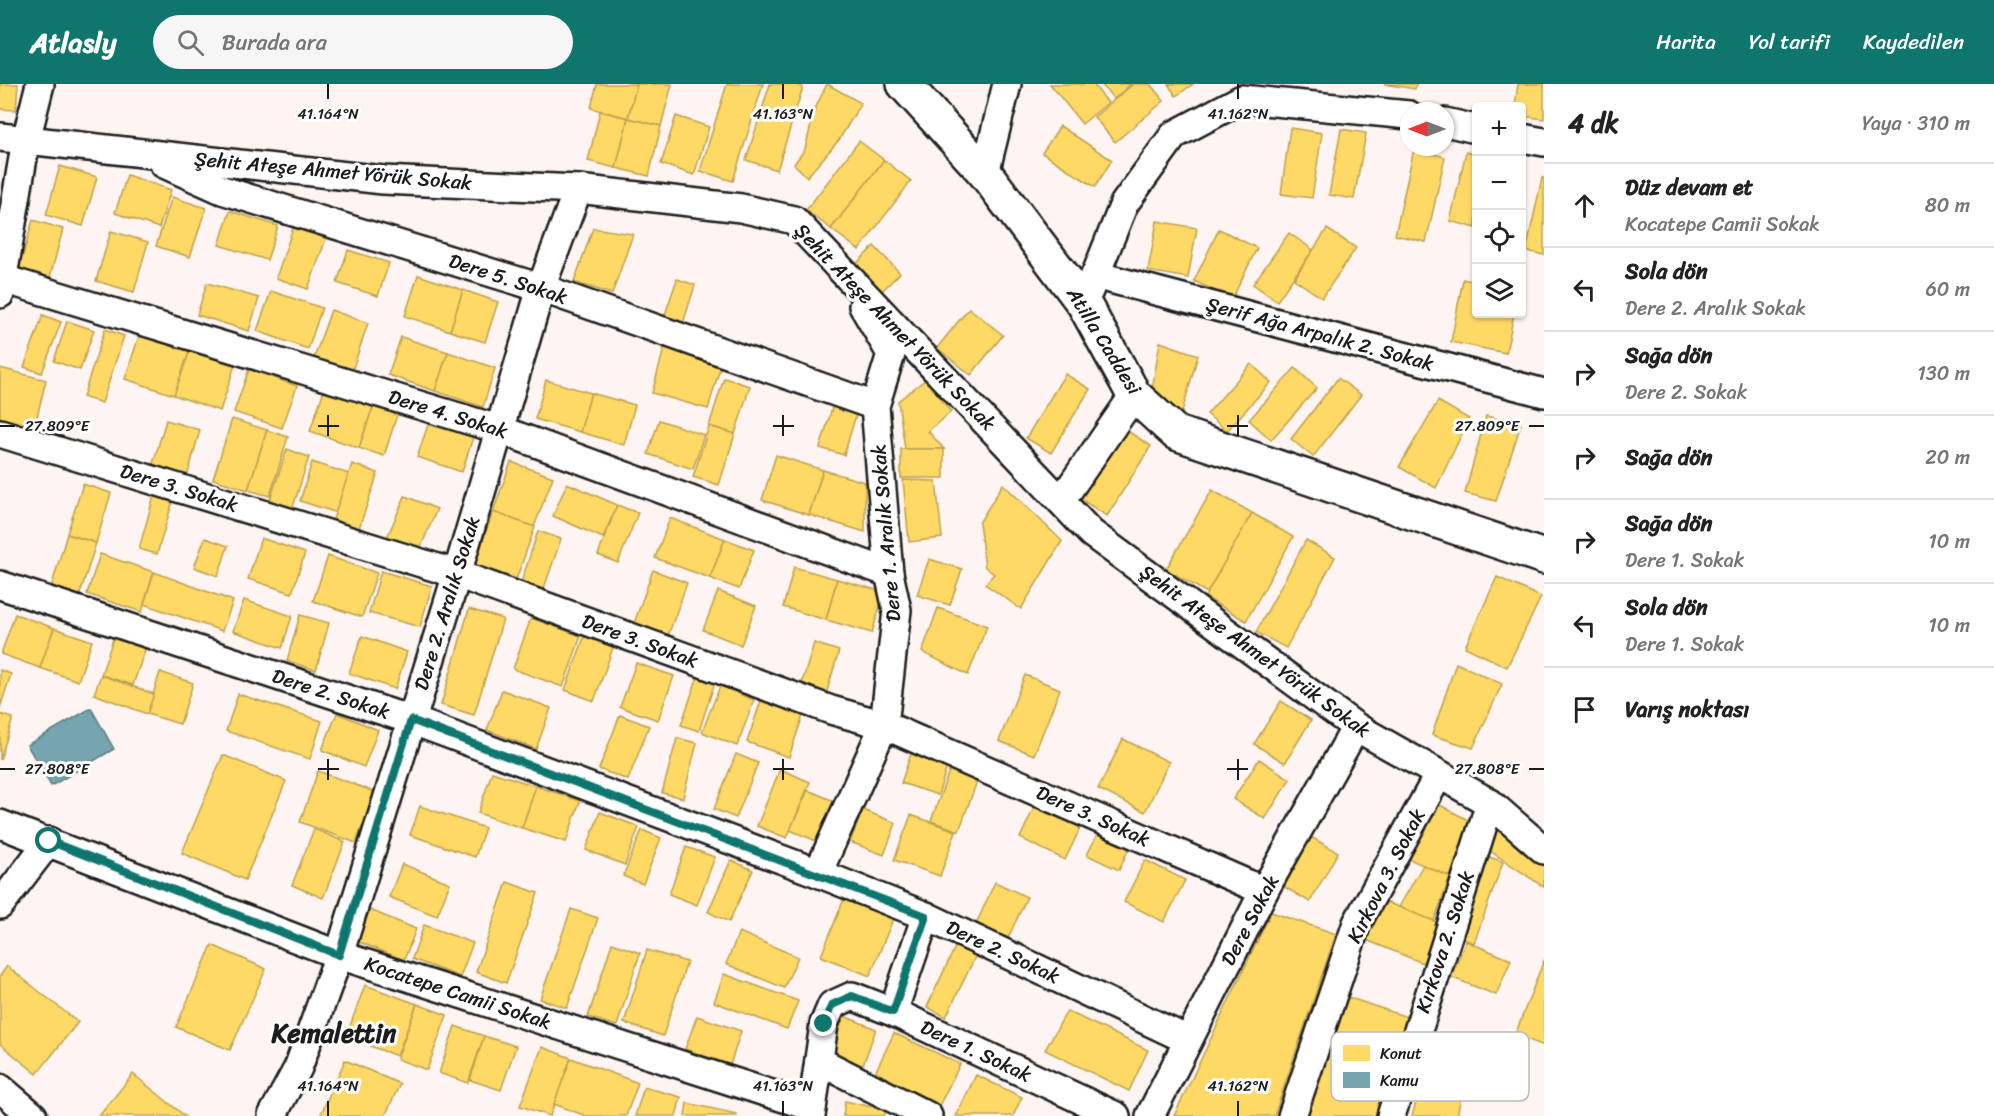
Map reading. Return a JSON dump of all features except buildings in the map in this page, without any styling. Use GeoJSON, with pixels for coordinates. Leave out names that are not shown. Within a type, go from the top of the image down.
{"type":"FeatureCollection","features":[{"type":"Feature","properties":{"kind":"street"},"geometry":{"type":"LineString","coordinates":[[1,284],[13,139],[40,84]]}},
{"type":"Feature","properties":{"kind":"street","name":"Atilla Caddesi"},"geometry":{"type":"LineString","coordinates":[[904,84],[1090,289],[1134,395],[1176,433],[1544,557]]}},
{"type":"Feature","properties":{"kind":"street"},"geometry":{"type":"LineString","coordinates":[[985,173],[1007,84]]}},
{"type":"Feature","properties":{"kind":"street"},"geometry":{"type":"LineString","coordinates":[[1090,289],[1124,204],[1174,135],[1242,99],[1400,114]]}},
{"type":"Feature","properties":{"kind":"street"},"geometry":{"type":"LineString","coordinates":[[1454,124],[1472,128]]}},
{"type":"Feature","properties":{"kind":"street","name":"Şehit Ateşe Ahmet Yörük Sokak"},"geometry":{"type":"LineString","coordinates":[[13,139],[383,180],[578,189],[741,208],[794,220],[1091,533],[1356,727],[1490,803],[1544,850]]}},
{"type":"Feature","properties":{"kind":"street"},"geometry":{"type":"LineString","coordinates":[[1526,139],[1544,142]]}},
{"type":"Feature","properties":{"kind":"street","name":"Dere 5. Sokak"},"geometry":{"type":"LineString","coordinates":[[140,153],[222,190],[541,288],[875,406]]}},
{"type":"Feature","properties":{"kind":"street","name":"Dere 2. Aralık Sokak"},"geometry":{"type":"LineString","coordinates":[[272,1116],[298,1068],[339,955],[457,574],[541,288],[578,189]]}},
{"type":"Feature","properties":{"kind":"street","name":"Dere 1. Aralık Sokak"},"geometry":{"type":"LineString","coordinates":[[818,873],[884,725],[897,610],[889,573],[875,406],[891,354],[839,266]]}},
{"type":"Feature","properties":{"kind":"street","name":"Dere 4. Sokak"},"geometry":{"type":"LineString","coordinates":[[1,284],[498,429],[889,573]]}},
{"type":"Feature","properties":{"kind":"street","name":"Şerif Ağa Arpalık 2. Sokak"},"geometry":{"type":"LineString","coordinates":[[1090,289],[1544,393]]}},
{"type":"Feature","properties":{"kind":"street"},"geometry":{"type":"LineString","coordinates":[[1061,501],[1134,395]]}},
{"type":"Feature","properties":{"kind":"street","name":"Dere 3. Sokak"},"geometry":{"type":"LineString","coordinates":[[0,433],[457,574],[820,706],[884,725],[1264,891]]}},
{"type":"Feature","properties":{"kind":"street","name":"Dere 2. Sokak"},"geometry":{"type":"LineString","coordinates":[[0,585],[411,720],[818,873],[926,916],[1188,1040]]}},
{"type":"Feature","properties":{"kind":"street","name":"Dere Sokak"},"geometry":{"type":"LineString","coordinates":[[1150,1116],[1264,891],[1356,727]]}},
{"type":"Feature","properties":{"kind":"street","name":"Kırkova 3. Sokak"},"geometry":{"type":"LineString","coordinates":[[1292,1116],[1357,922],[1439,774]]}},
{"type":"Feature","properties":{"kind":"street","name":"Kırkova 2. Sokak"},"geometry":{"type":"LineString","coordinates":[[1418,1032],[1490,803]]}},
{"type":"Feature","properties":{"kind":"street","name":"Kocatepe Camii Sokak"},"geometry":{"type":"LineString","coordinates":[[0,824],[49,841],[339,955],[812,1112]]}},
{"type":"Feature","properties":{"kind":"street"},"geometry":{"type":"LineString","coordinates":[[0,905],[49,841]]}},
{"type":"Feature","properties":{"kind":"street"},"geometry":{"type":"LineString","coordinates":[[893,1012],[926,916]]}},
{"type":"Feature","properties":{"kind":"street","name":"Dere 1. Sokak"},"geometry":{"type":"LineString","coordinates":[[812,1112],[824,1024],[832,1005],[852,996],[893,1012],[1116,1116]]}},
{"type":"Feature","properties":{"kind":"street"},"geometry":{"type":"LineString","coordinates":[[819,1061],[928,1116]]}},
{"type":"Feature","properties":{"kind":"street"},"geometry":{"type":"LineString","coordinates":[[0,1088],[33,1116]]}},
{"type":"Feature","properties":{"kind":"street","name":"Kırkova 2. Sokak"},"geometry":{"type":"LineString","coordinates":[[1391,1116],[1396,1101]]}},
{"type":"Feature","properties":{"kind":"district","name":"Kemalettin"},"geometry":{"type":"Point","coordinates":[334,1033]}},
{"type":"Feature","properties":{"kind":"route"},"geometry":{"type":"LineString","coordinates":[[49,841],[339,955],[411,720],[926,916],[893,1012],[852,996],[832,1005],[824,1024]]}}]}
